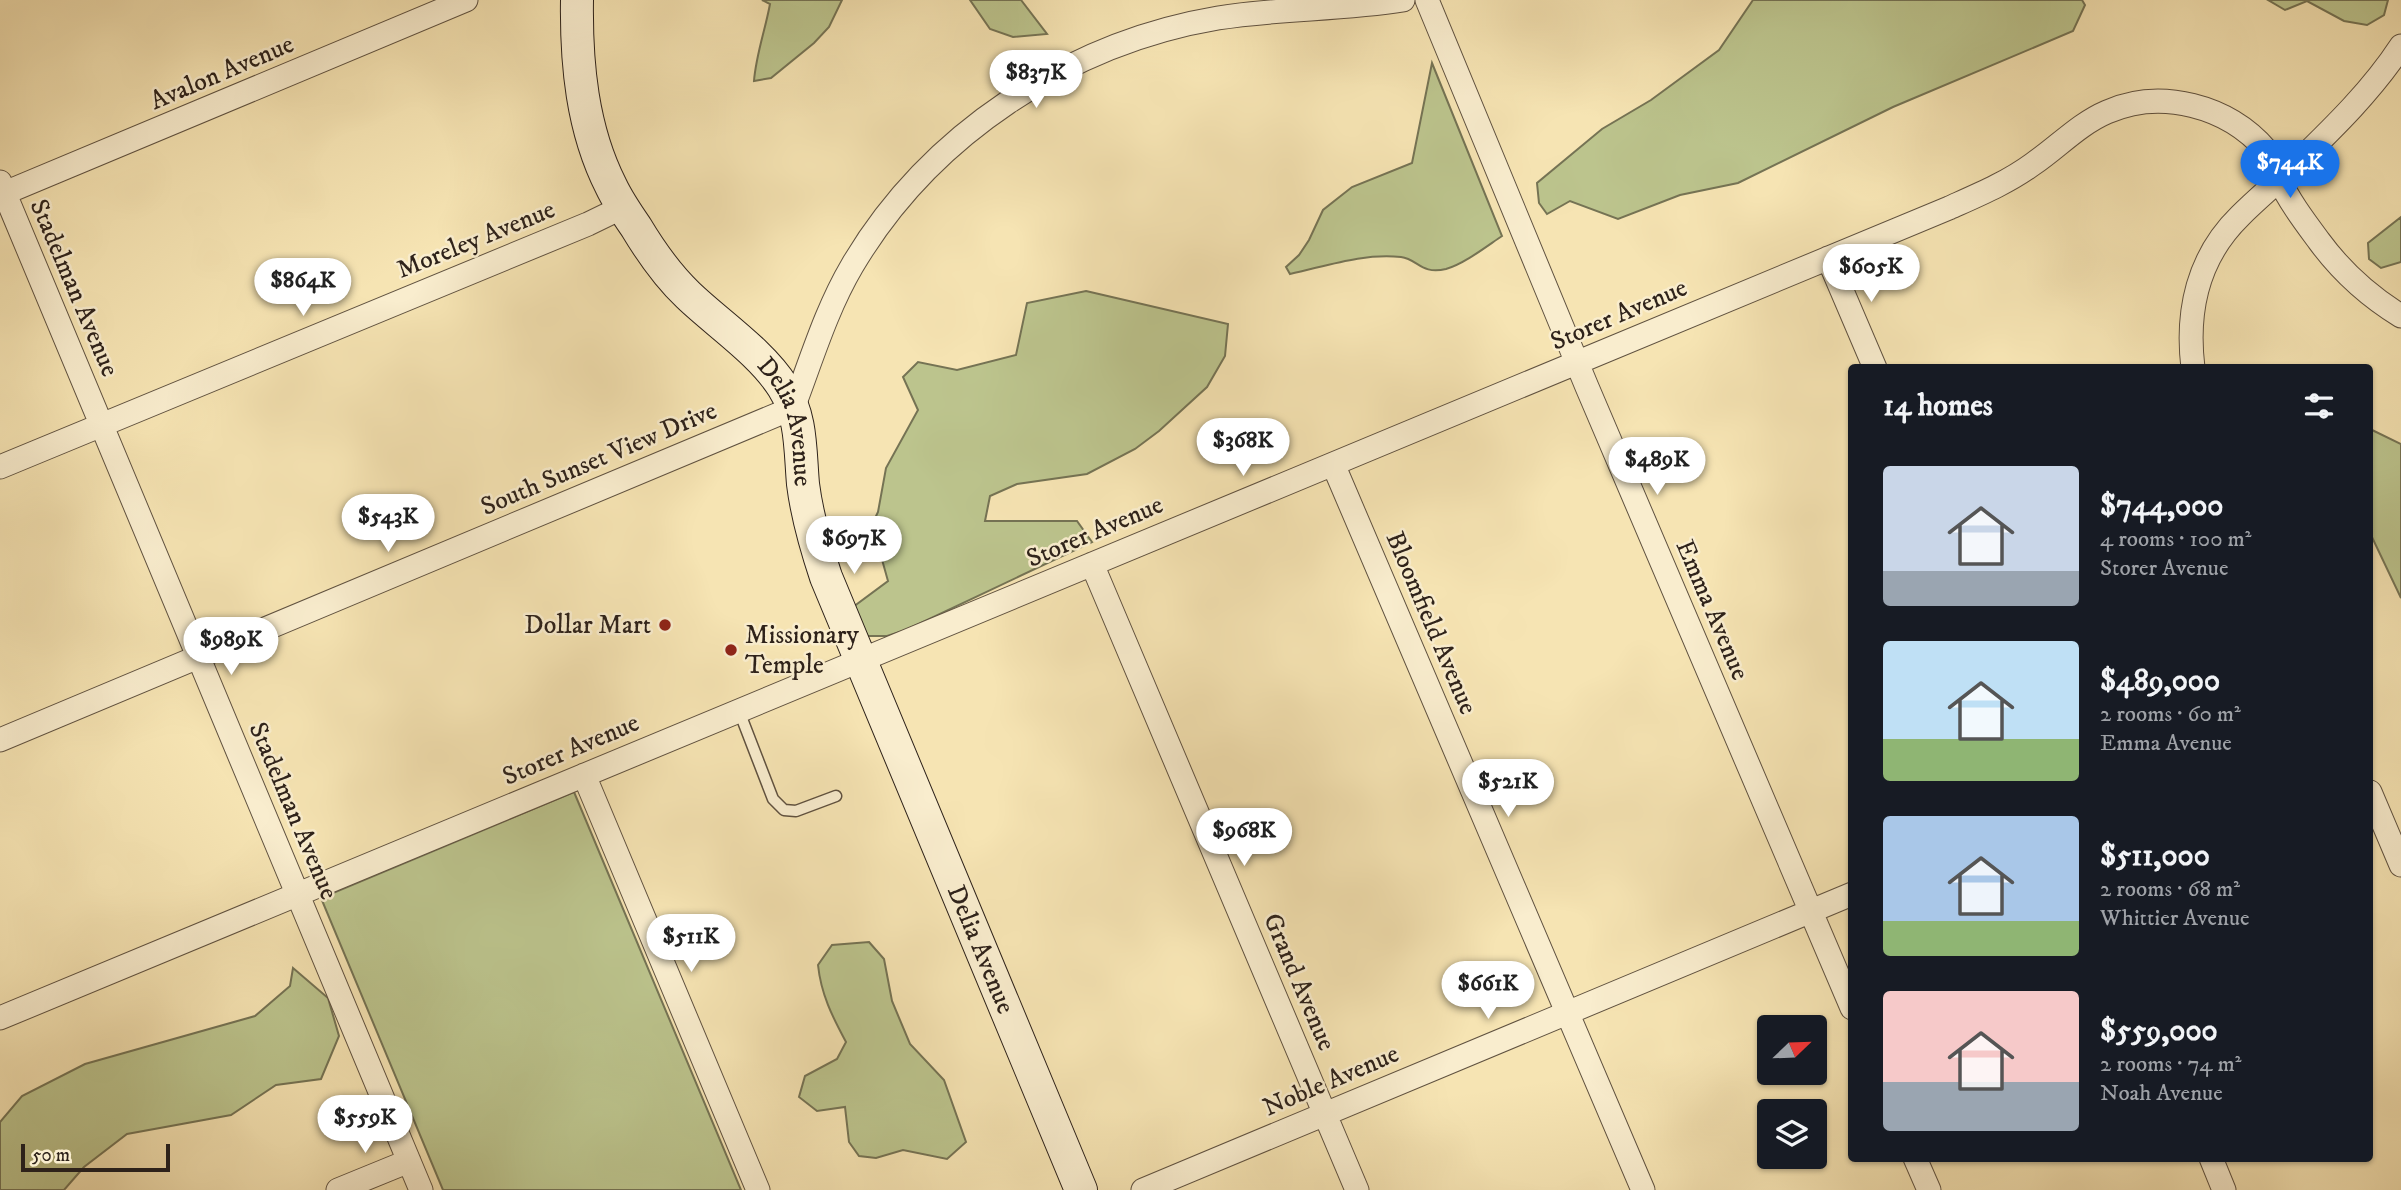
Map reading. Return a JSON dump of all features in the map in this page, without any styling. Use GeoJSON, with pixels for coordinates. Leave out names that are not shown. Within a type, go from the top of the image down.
{"type":"FeatureCollection","features":[{"type":"Feature","properties":{"kind":"street","name":"Avalon Avenue"},"geometry":{"type":"LineString","coordinates":[[2,190],[466,0]]}},
{"type":"Feature","properties":{"kind":"street","name":"Delia Avenue"},"geometry":{"type":"LineString","coordinates":[[577,0],[576,40],[584,109],[610,185],[662,267],[711,317],[760,359],[782,386],[793,408],[798,424],[803,485],[812,535],[834,598],[1081,1190]]}},
{"type":"Feature","properties":{"kind":"street"},"geometry":{"type":"LineString","coordinates":[[793,408],[838,291],[874,231],[928,167],[969,131],[1015,98],[1083,60],[1162,30],[1258,12],[1403,0]]}},
{"type":"Feature","properties":{"kind":"street","name":"Emma Avenue"},"geometry":{"type":"LineString","coordinates":[[1427,0],[1577,363],[1848,999]]}},
{"type":"Feature","properties":{"kind":"street"},"geometry":{"type":"LineString","coordinates":[[2193,364],[2190,327],[2193,302],[2204,267],[2222,236],[2336,126],[2401,46]]}},
{"type":"Feature","properties":{"kind":"street","name":"Storer Avenue"},"geometry":{"type":"LineString","coordinates":[[0,1018],[1997,187],[2033,164],[2087,122],[2120,107],[2167,101],[2185,104],[2219,114],[2250,134],[2274,162],[2280,180],[2305,222],[2341,268],[2401,316]]}},
{"type":"Feature","properties":{"kind":"street","name":"Stadelman Avenue"},"geometry":{"type":"LineString","coordinates":[[2,190],[421,1190]]}},
{"type":"Feature","properties":{"kind":"street","name":"Moreley Avenue"},"geometry":{"type":"LineString","coordinates":[[0,467],[588,224],[623,207]]}},
{"type":"Feature","properties":{"kind":"street"},"geometry":{"type":"LineString","coordinates":[[1828,258],[1873,364]]}},
{"type":"Feature","properties":{"kind":"street","name":"South Sunset View Drive"},"geometry":{"type":"LineString","coordinates":[[0,740],[793,408]]}},
{"type":"Feature","properties":{"kind":"street","name":"Bloomfield Avenue"},"geometry":{"type":"LineString","coordinates":[[1333,464],[1643,1190]]}},
{"type":"Feature","properties":{"kind":"street","name":"Grand Avenue"},"geometry":{"type":"LineString","coordinates":[[1092,564],[1357,1190]]}},
{"type":"Feature","properties":{"kind":"street"},"geometry":{"type":"LineString","coordinates":[[584,775],[758,1190]]}},
{"type":"Feature","properties":{"kind":"street"},"geometry":{"type":"LineString","coordinates":[[2373,799],[2401,865]]}},
{"type":"Feature","properties":{"kind":"street","name":"Noble Avenue"},"geometry":{"type":"LineString","coordinates":[[1143,1190],[1848,896]]}},
{"type":"Feature","properties":{"kind":"street"},"geometry":{"type":"LineString","coordinates":[[338,1190],[409,1161]]}},
{"type":"Feature","properties":{"kind":"street"},"geometry":{"type":"LineString","coordinates":[[1917,1162],[1929,1190]]}},
{"type":"Feature","properties":{"kind":"street"},"geometry":{"type":"LineString","coordinates":[[2213,1162],[2224,1190]]}},
{"type":"Feature","properties":{"kind":"lane"},"geometry":{"type":"LineString","coordinates":[[739,711],[773,799],[784,810],[796,811],[836,796]]}},
{"type":"Feature","properties":{"kind":"green space"},"geometry":{"type":"Polygon","coordinates":[[[762,0],[842,0],[829,27],[814,43],[771,78],[754,81],[770,4],[762,0]]]}},
{"type":"Feature","properties":{"kind":"green space"},"geometry":{"type":"Polygon","coordinates":[[[970,0],[1021,0],[1047,34],[1013,37],[990,29],[970,0]]]}},
{"type":"Feature","properties":{"kind":"green space"},"geometry":{"type":"Polygon","coordinates":[[[1753,0],[2082,0],[2085,5],[2073,31],[1893,107],[1738,183],[1680,195],[1618,219],[1570,201],[1547,214],[1539,203],[1537,183],[1602,129],[1651,100],[1719,50],[1753,0]]]}},
{"type":"Feature","properties":{"kind":"green space"},"geometry":{"type":"Polygon","coordinates":[[[2268,0],[2388,0],[2384,15],[2367,25],[2344,21],[2307,1],[2285,10],[2268,0]]]}},
{"type":"Feature","properties":{"kind":"green space"},"geometry":{"type":"Polygon","coordinates":[[[1432,63],[1502,236],[1468,259],[1446,269],[1431,270],[1407,258],[1387,256],[1345,261],[1290,274],[1286,267],[1299,255],[1309,240],[1323,210],[1352,187],[1412,163],[1432,63]]]}},
{"type":"Feature","properties":{"kind":"green space"},"geometry":{"type":"Polygon","coordinates":[[[2401,217],[2401,262],[2381,268],[2369,259],[2368,243],[2401,217]]]}},
{"type":"Feature","properties":{"kind":"green space"},"geometry":{"type":"Polygon","coordinates":[[[1086,291],[1228,324],[1225,356],[1207,387],[1135,449],[1087,474],[1017,484],[990,496],[985,521],[1077,521],[1092,542],[906,630],[887,636],[868,636],[849,610],[888,581],[881,556],[866,537],[878,512],[886,468],[918,410],[903,377],[918,362],[957,370],[1016,355],[1027,303],[1086,291]]]}},
{"type":"Feature","properties":{"kind":"green space"},"geometry":{"type":"Polygon","coordinates":[[[2373,430],[2401,444],[2401,598],[2373,539],[2373,430]]]}},
{"type":"Feature","properties":{"kind":"green space"},"geometry":{"type":"Polygon","coordinates":[[[574,792],[741,1190],[443,1190],[321,898],[574,792]]]}},
{"type":"Feature","properties":{"kind":"green space"},"geometry":{"type":"Polygon","coordinates":[[[869,942],[884,959],[892,1001],[910,1044],[944,1080],[966,1142],[947,1159],[903,1150],[876,1158],[859,1156],[849,1142],[845,1107],[817,1111],[799,1097],[805,1076],[837,1059],[846,1042],[828,1005],[818,965],[832,945],[869,942]]]}},
{"type":"Feature","properties":{"kind":"green space"},"geometry":{"type":"Polygon","coordinates":[[[293,968],[328,998],[339,1036],[321,1079],[276,1085],[231,1115],[127,1134],[84,1167],[64,1190],[0,1190],[0,1122],[22,1096],[85,1064],[255,1016],[290,986],[293,968]]]}},
{"type":"Feature","properties":{"kind":"place","name":"Dollar Mart"},"geometry":{"type":"Point","coordinates":[665,625]}},
{"type":"Feature","properties":{"kind":"place","name":"Missionary Temple"},"geometry":{"type":"Point","coordinates":[731,650]}}]}
